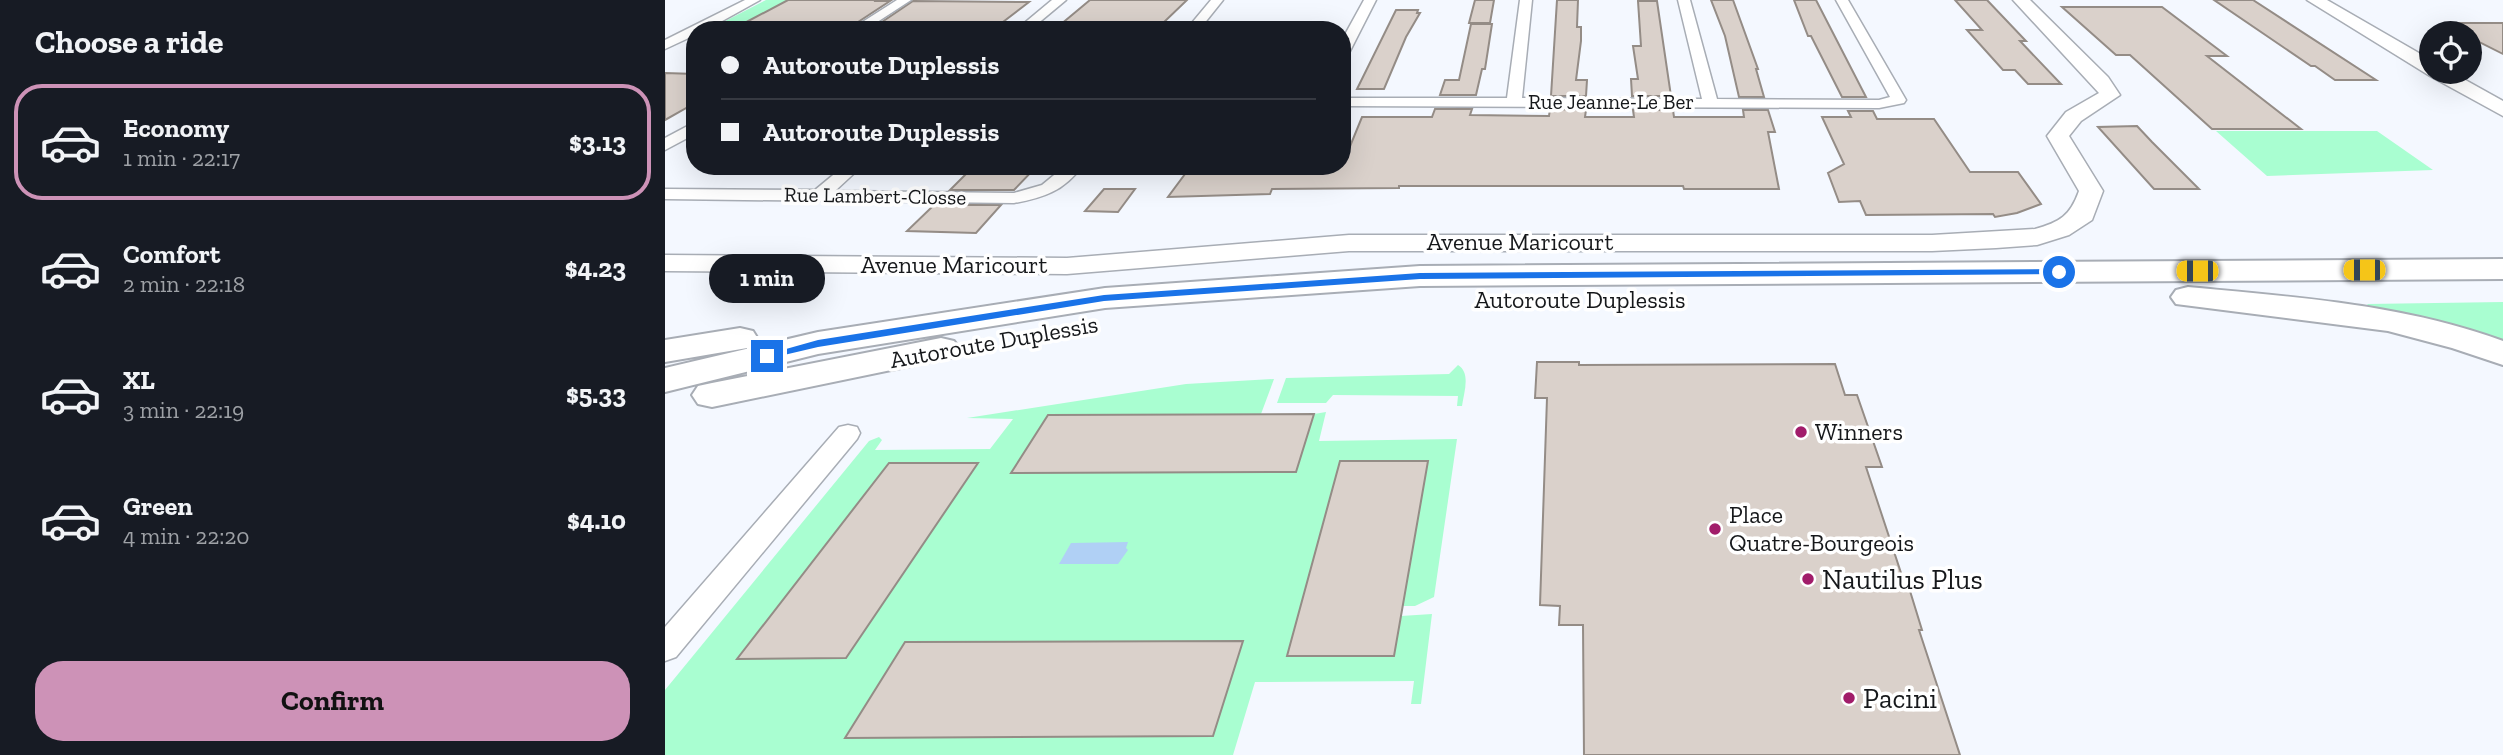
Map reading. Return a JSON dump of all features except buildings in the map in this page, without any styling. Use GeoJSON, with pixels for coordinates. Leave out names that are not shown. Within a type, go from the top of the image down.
{"type":"FeatureCollection","features":[{"type":"Feature","properties":{"kind":"highway","name":"Autoroute Duplessis"},"geometry":{"type":"LineString","coordinates":[[665,380],[818,343],[1104,298],[1420,276],[2503,269]]}},
{"type":"Feature","properties":{"kind":"highway"},"geometry":{"type":"LineString","coordinates":[[665,351],[896,314],[1128,286],[1366,273],[1420,276]]}},
{"type":"Feature","properties":{"kind":"highway","name":"Autoroute Duplessis"},"geometry":{"type":"LineString","coordinates":[[665,404],[1043,329],[1339,301],[2503,293]]}},
{"type":"Feature","properties":{"kind":"highway"},"geometry":{"type":"LineString","coordinates":[[2188,297],[2384,319],[2435,328],[2503,354]]}},
{"type":"Feature","properties":{"kind":"street"},"geometry":{"type":"LineString","coordinates":[[713,21],[754,0]]}},
{"type":"Feature","properties":{"kind":"street"},"geometry":{"type":"LineString","coordinates":[[871,21],[905,0]]}},
{"type":"Feature","properties":{"kind":"street"},"geometry":{"type":"LineString","coordinates":[[1033,21],[1060,0]]}},
{"type":"Feature","properties":{"kind":"street"},"geometry":{"type":"LineString","coordinates":[[1200,21],[1217,0]]}},
{"type":"Feature","properties":{"kind":"street"},"geometry":{"type":"LineString","coordinates":[[1351,36],[1370,0]]}},
{"type":"Feature","properties":{"kind":"street"},"geometry":{"type":"LineString","coordinates":[[1514,102],[1526,0]]}},
{"type":"Feature","properties":{"kind":"street"},"geometry":{"type":"LineString","coordinates":[[1683,0],[1711,103]]}},
{"type":"Feature","properties":{"kind":"street","name":"Rue Jeanne-Le Ber"},"geometry":{"type":"LineString","coordinates":[[1351,102],[1894,103],[1899,97],[1842,0]]}},
{"type":"Feature","properties":{"kind":"street","name":"Avenue Maricourt"},"geometry":{"type":"LineString","coordinates":[[665,264],[1067,266],[1349,243],[1932,243],[2037,237],[2060,230],[2083,215],[2091,191],[2058,136],[2062,126],[2076,114],[2110,95],[2101,81],[2021,0]]}},
{"type":"Feature","properties":{"kind":"street"},"geometry":{"type":"LineString","coordinates":[[2315,0],[2419,61]]}},
{"type":"Feature","properties":{"kind":"street"},"geometry":{"type":"LineString","coordinates":[[2340,0],[2419,44]]}},
{"type":"Feature","properties":{"kind":"street"},"geometry":{"type":"LineString","coordinates":[[665,45],[686,34]]}},
{"type":"Feature","properties":{"kind":"street"},"geometry":{"type":"LineString","coordinates":[[2482,80],[2503,92]]}},
{"type":"Feature","properties":{"kind":"street"},"geometry":{"type":"LineString","coordinates":[[2458,84],[2503,110]]}},
{"type":"Feature","properties":{"kind":"street"},"geometry":{"type":"LineString","coordinates":[[665,145],[686,132]]}},
{"type":"Feature","properties":{"kind":"street"},"geometry":{"type":"LineString","coordinates":[[821,194],[843,175]]}},
{"type":"Feature","properties":{"kind":"street","name":"Rue Lambert-Closse"},"geometry":{"type":"LineString","coordinates":[[665,194],[1014,198],[1041,193],[1057,186],[1066,175]]}},
{"type":"Feature","properties":{"kind":"street"},"geometry":{"type":"LineString","coordinates":[[665,648],[848,433]]}},
{"type":"Feature","properties":{"kind":"green space"},"geometry":{"type":"Polygon","coordinates":[[[766,0],[788,0],[748,21],[725,21],[766,0]]]}},
{"type":"Feature","properties":{"kind":"green space"},"geometry":{"type":"Polygon","coordinates":[[[2216,131],[2377,131],[2433,170],[2267,176],[2216,131]]]}},
{"type":"Feature","properties":{"kind":"green space"},"geometry":{"type":"Polygon","coordinates":[[[2503,302],[2503,343],[2372,309],[2367,304],[2503,302]]]}},
{"type":"Feature","properties":{"kind":"green space"},"geometry":{"type":"Polygon","coordinates":[[[1458,365],[1466,378],[1462,406],[1457,406],[1458,396],[1333,395],[1326,403],[1277,403],[1286,378],[1449,374],[1458,365]]]}},
{"type":"Feature","properties":{"kind":"green space"},"geometry":{"type":"Polygon","coordinates":[[[1274,379],[1261,414],[1048,415],[1295,472],[1314,414],[1326,412],[1319,441],[1457,439],[1434,597],[1415,606],[1402,606],[1401,616],[1432,614],[1421,704],[1411,704],[1414,681],[1255,682],[1233,755],[665,755],[665,690],[869,441],[879,437],[882,440],[875,450],[990,449],[1013,419],[967,418],[1186,384],[1274,379]],[[889,463],[738,659],[846,658],[977,464],[889,463]],[[1243,641],[905,642],[846,737],[1213,736],[1243,641]]]}},
{"type":"Feature","properties":{"kind":"water"},"geometry":{"type":"Polygon","coordinates":[[[1128,542],[1128,550],[1118,564],[1059,564],[1071,543],[1128,542]]]}},
{"type":"Feature","properties":{"kind":"place","name":"Winners"},"geometry":{"type":"Point","coordinates":[1801,432]}},
{"type":"Feature","properties":{"kind":"place","name":"Place Quatre-Bourgeois"},"geometry":{"type":"Point","coordinates":[1715,529]}},
{"type":"Feature","properties":{"kind":"place","name":"Nautilus Plus"},"geometry":{"type":"Point","coordinates":[1808,579]}},
{"type":"Feature","properties":{"kind":"place","name":"Pacini"},"geometry":{"type":"Point","coordinates":[1849,698]}},
{"type":"Feature","properties":{"kind":"route"},"geometry":{"type":"LineString","coordinates":[[767,356],[818,343],[1104,298],[1420,276],[2059,272]]}}]}
